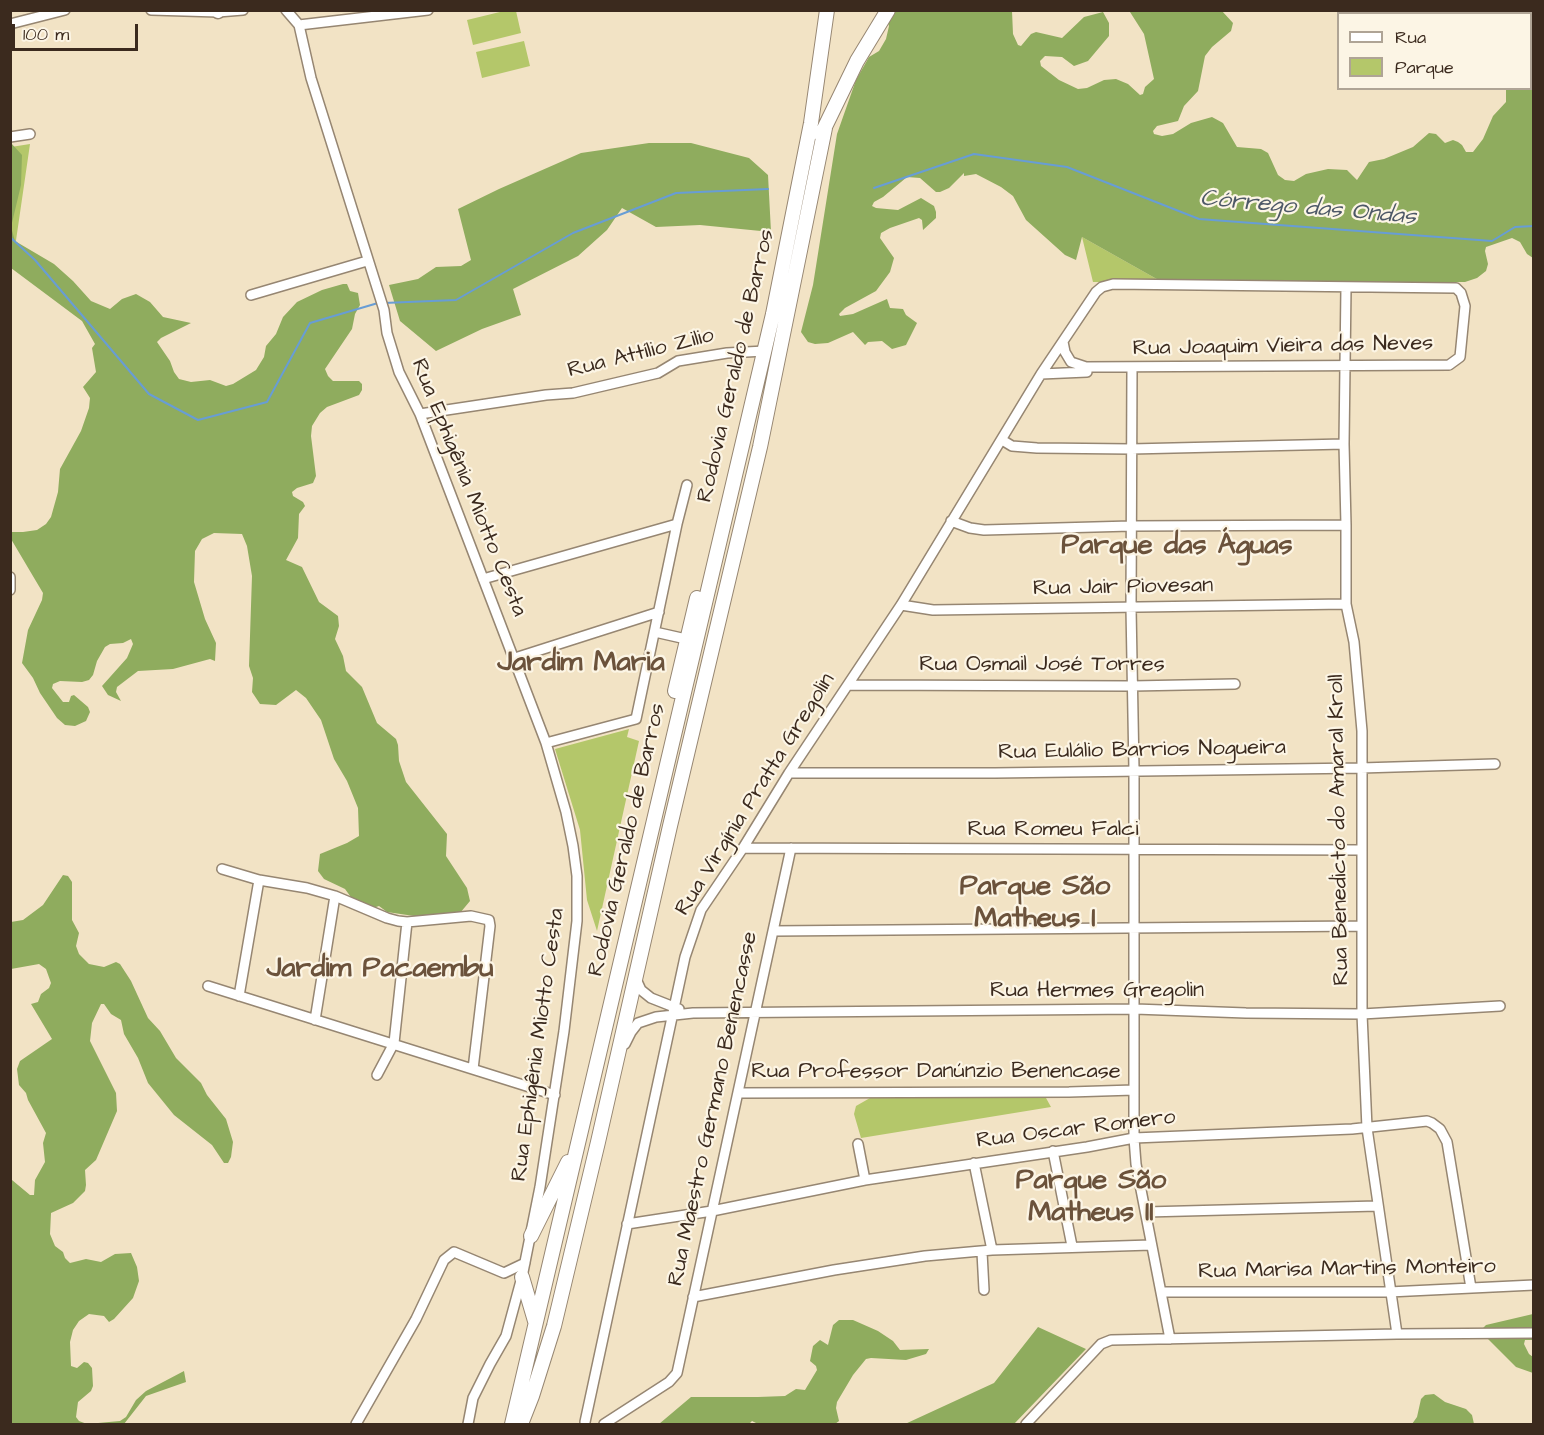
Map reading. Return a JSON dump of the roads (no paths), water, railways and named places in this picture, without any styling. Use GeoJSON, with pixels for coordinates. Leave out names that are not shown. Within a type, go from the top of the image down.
{"type":"FeatureCollection","features":[{"type":"Feature","properties":{"kind":"highway","name":"Rodovia Geraldo de Barros"},"geometry":{"type":"LineString","coordinates":[[512,1425],[765,351],[811,123],[827,10]]}},
{"type":"Feature","properties":{"kind":"highway"},"geometry":{"type":"LineString","coordinates":[[802,165],[825,128],[857,61],[888,10]]}},
{"type":"Feature","properties":{"kind":"highway","name":"Rodovia Geraldo de Barros"},"geometry":{"type":"LineString","coordinates":[[521,1425],[554,1326],[598,1142],[760,447],[825,128]]}},
{"type":"Feature","properties":{"kind":"highway"},"geometry":{"type":"LineString","coordinates":[[668,761],[668,722],[686,639],[706,563],[726,511]]}},
{"type":"Feature","properties":{"kind":"highway"},"geometry":{"type":"LineString","coordinates":[[531,1236],[579,1141]]}},
{"type":"Feature","properties":{"kind":"highway"},"geometry":{"type":"LineString","coordinates":[[522,1277],[535,1321]]}},
{"type":"Feature","properties":{"kind":"street"},"geometry":{"type":"LineString","coordinates":[[10,24],[65,10]]}},
{"type":"Feature","properties":{"kind":"street"},"geometry":{"type":"LineString","coordinates":[[151,10],[243,10]]}},
{"type":"Feature","properties":{"kind":"street","name":"Rua Ephigênia Miotto Cesta"},"geometry":{"type":"LineString","coordinates":[[286,10],[299,25],[311,78],[384,310],[387,333],[399,372],[420,414],[546,743],[566,812],[574,856],[578,898],[577,921],[555,1095],[531,1236],[506,1336],[489,1364],[473,1398],[468,1425]]}},
{"type":"Feature","properties":{"kind":"street"},"geometry":{"type":"LineString","coordinates":[[299,25],[428,10]]}},
{"type":"Feature","properties":{"kind":"street"},"geometry":{"type":"LineString","coordinates":[[10,137],[30,134]]}},
{"type":"Feature","properties":{"kind":"street"},"geometry":{"type":"LineString","coordinates":[[251,295],[367,261]]}},
{"type":"Feature","properties":{"kind":"street","name":"Rua Virgínia Pratta Gregolin"},"geometry":{"type":"LineString","coordinates":[[584,1424],[668,1033],[688,946],[701,910],[901,605],[1041,374],[1102,286],[1113,284],[1346,287]]}},
{"type":"Feature","properties":{"kind":"street","name":"Rua Joaquim Vieira das Neves"},"geometry":{"type":"LineString","coordinates":[[1063,342],[1065,352],[1071,362],[1082,367],[1103,368],[1346,364],[1449,365],[1460,357],[1465,306],[1461,293],[1456,288],[1346,287]]}},
{"type":"Feature","properties":{"kind":"street","name":"Rua Benedicto do Amaral Kroll"},"geometry":{"type":"LineString","coordinates":[[1346,287],[1344,444],[1347,525],[1346,604],[1359,679],[1362,731],[1362,1014],[1366,1128],[1397,1334]]}},
{"type":"Feature","properties":{"kind":"street","name":"Rua Attílio Zilio"},"geometry":{"type":"LineString","coordinates":[[420,414],[573,393],[658,373],[678,361],[727,352],[765,351]]}},
{"type":"Feature","properties":{"kind":"street"},"geometry":{"type":"LineString","coordinates":[[1132,367],[1134,1138],[1136,1164],[1170,1339]]}},
{"type":"Feature","properties":{"kind":"street","name":"Rua Joaquim Vieira das Neves"},"geometry":{"type":"LineString","coordinates":[[1041,374],[1090,372],[1103,368]]}},
{"type":"Feature","properties":{"kind":"street"},"geometry":{"type":"LineString","coordinates":[[1002,440],[1021,448],[1131,449],[1344,444]]}},
{"type":"Feature","properties":{"kind":"street"},"geometry":{"type":"LineString","coordinates":[[546,743],[636,719],[687,485]]}},
{"type":"Feature","properties":{"kind":"street"},"geometry":{"type":"LineString","coordinates":[[951,521],[984,530],[1131,526],[1347,525]]}},
{"type":"Feature","properties":{"kind":"street"},"geometry":{"type":"LineString","coordinates":[[483,579],[677,524]]}},
{"type":"Feature","properties":{"kind":"street","name":"Rua Jair Piovesan"},"geometry":{"type":"LineString","coordinates":[[901,605],[933,609],[1346,604]]}},
{"type":"Feature","properties":{"kind":"street"},"geometry":{"type":"LineString","coordinates":[[515,658],[659,612]]}},
{"type":"Feature","properties":{"kind":"street"},"geometry":{"type":"LineString","coordinates":[[655,632],[686,639]]}},
{"type":"Feature","properties":{"kind":"street","name":"Rua Osmail José Torres"},"geometry":{"type":"LineString","coordinates":[[849,685],[1235,684]]}},
{"type":"Feature","properties":{"kind":"street","name":"Rua Eulálio Barrios Nogueira"},"geometry":{"type":"LineString","coordinates":[[789,773],[1361,768],[1495,764]]}},
{"type":"Feature","properties":{"kind":"street","name":"Rua Romeu Falci"},"geometry":{"type":"LineString","coordinates":[[743,848],[1362,850]]}},
{"type":"Feature","properties":{"kind":"street","name":"Rua Maestro Germano Benencasse"},"geometry":{"type":"LineString","coordinates":[[604,1425],[674,1378],[677,1373],[791,848]]}},
{"type":"Feature","properties":{"kind":"street"},"geometry":{"type":"LineString","coordinates":[[222,869],[259,880],[307,888],[335,896],[387,918],[407,922],[471,916],[489,920],[472,1069]]}},
{"type":"Feature","properties":{"kind":"street"},"geometry":{"type":"LineString","coordinates":[[239,996],[259,880]]}},
{"type":"Feature","properties":{"kind":"street"},"geometry":{"type":"LineString","coordinates":[[315,1020],[335,896]]}},
{"type":"Feature","properties":{"kind":"street"},"geometry":{"type":"LineString","coordinates":[[377,1075],[394,1043],[407,922]]}},
{"type":"Feature","properties":{"kind":"street"},"geometry":{"type":"LineString","coordinates":[[773,932],[1362,926]]}},
{"type":"Feature","properties":{"kind":"street","name":"Rua Hermes Gregolin"},"geometry":{"type":"LineString","coordinates":[[635,978],[641,990],[673,1012]]}},
{"type":"Feature","properties":{"kind":"street"},"geometry":{"type":"LineString","coordinates":[[208,986],[555,1095]]}},
{"type":"Feature","properties":{"kind":"street","name":"Rua Hermes Gregolin"},"geometry":{"type":"LineString","coordinates":[[650,1018],[673,1012],[693,1014],[1135,1009],[1362,1014],[1500,1006]]}},
{"type":"Feature","properties":{"kind":"street"},"geometry":{"type":"LineString","coordinates":[[615,1062],[638,1023],[650,1018],[668,1033]]}},
{"type":"Feature","properties":{"kind":"street","name":"Rua Professor Danúnzio Benencase"},"geometry":{"type":"LineString","coordinates":[[738,1093],[1134,1090]]}},
{"type":"Feature","properties":{"kind":"street","name":"Rua Oscar Romero"},"geometry":{"type":"LineString","coordinates":[[627,1224],[711,1211],[865,1180],[1134,1138],[1366,1128],[1427,1122],[1437,1126],[1444,1134],[1451,1158],[1470,1288]]}},
{"type":"Feature","properties":{"kind":"street"},"geometry":{"type":"LineString","coordinates":[[858,1144],[865,1180]]}},
{"type":"Feature","properties":{"kind":"street"},"geometry":{"type":"LineString","coordinates":[[1053,1151],[1072,1246]]}},
{"type":"Feature","properties":{"kind":"street"},"geometry":{"type":"LineString","coordinates":[[974,1163],[992,1250]]}},
{"type":"Feature","properties":{"kind":"street"},"geometry":{"type":"LineString","coordinates":[[1146,1212],[1377,1206]]}},
{"type":"Feature","properties":{"kind":"street"},"geometry":{"type":"LineString","coordinates":[[693,1297],[901,1259],[992,1250],[1151,1245]]}},
{"type":"Feature","properties":{"kind":"street"},"geometry":{"type":"LineString","coordinates":[[356,1425],[416,1319],[444,1260],[454,1252],[504,1273],[525,1263]]}},
{"type":"Feature","properties":{"kind":"street"},"geometry":{"type":"LineString","coordinates":[[982,1252],[984,1290]]}},
{"type":"Feature","properties":{"kind":"street","name":"Rua Marisa Martins Monteiro"},"geometry":{"type":"LineString","coordinates":[[1161,1292],[1389,1292],[1533,1285]]}},
{"type":"Feature","properties":{"kind":"street"},"geometry":{"type":"LineString","coordinates":[[1026,1425],[1101,1344],[1111,1340],[1397,1334],[1533,1334]]}},
{"type":"Feature","properties":{"kind":"street"},"geometry":{"type":"LineString","coordinates":[[584,1424],[592,1421],[597,1425]]}},
{"type":"Feature","properties":{"kind":"waterway","name":"Córrego das Ondas"},"geometry":{"type":"LineString","coordinates":[[874,188],[974,154],[1067,167],[1199,219],[1492,241],[1515,227],[1534,226]]}},
{"type":"Feature","properties":{"kind":"waterway","name":"Córrego das Ondas"},"geometry":{"type":"LineString","coordinates":[[384,303],[456,300],[573,233],[676,193],[768,189]]}},
{"type":"Feature","properties":{"kind":"waterway","name":"Córrego das Ondas"},"geometry":{"type":"LineString","coordinates":[[10,237],[35,260],[149,394],[198,420],[267,402],[310,323],[378,303]]}},
{"type":"Feature","properties":{"kind":"district","name":"Parque das Águas"},"geometry":{"type":"Point","coordinates":[1177,547]}},
{"type":"Feature","properties":{"kind":"district","name":"Jardim Maria"},"geometry":{"type":"Point","coordinates":[581,664]}},
{"type":"Feature","properties":{"kind":"district","name":"Parque São Matheus I"},"geometry":{"type":"Point","coordinates":[1035,904]}},
{"type":"Feature","properties":{"kind":"district","name":"Jardim Pacaembu"},"geometry":{"type":"Point","coordinates":[380,970]}},
{"type":"Feature","properties":{"kind":"district","name":"Parque São Matheus II"},"geometry":{"type":"Point","coordinates":[1091,1198]}}]}
